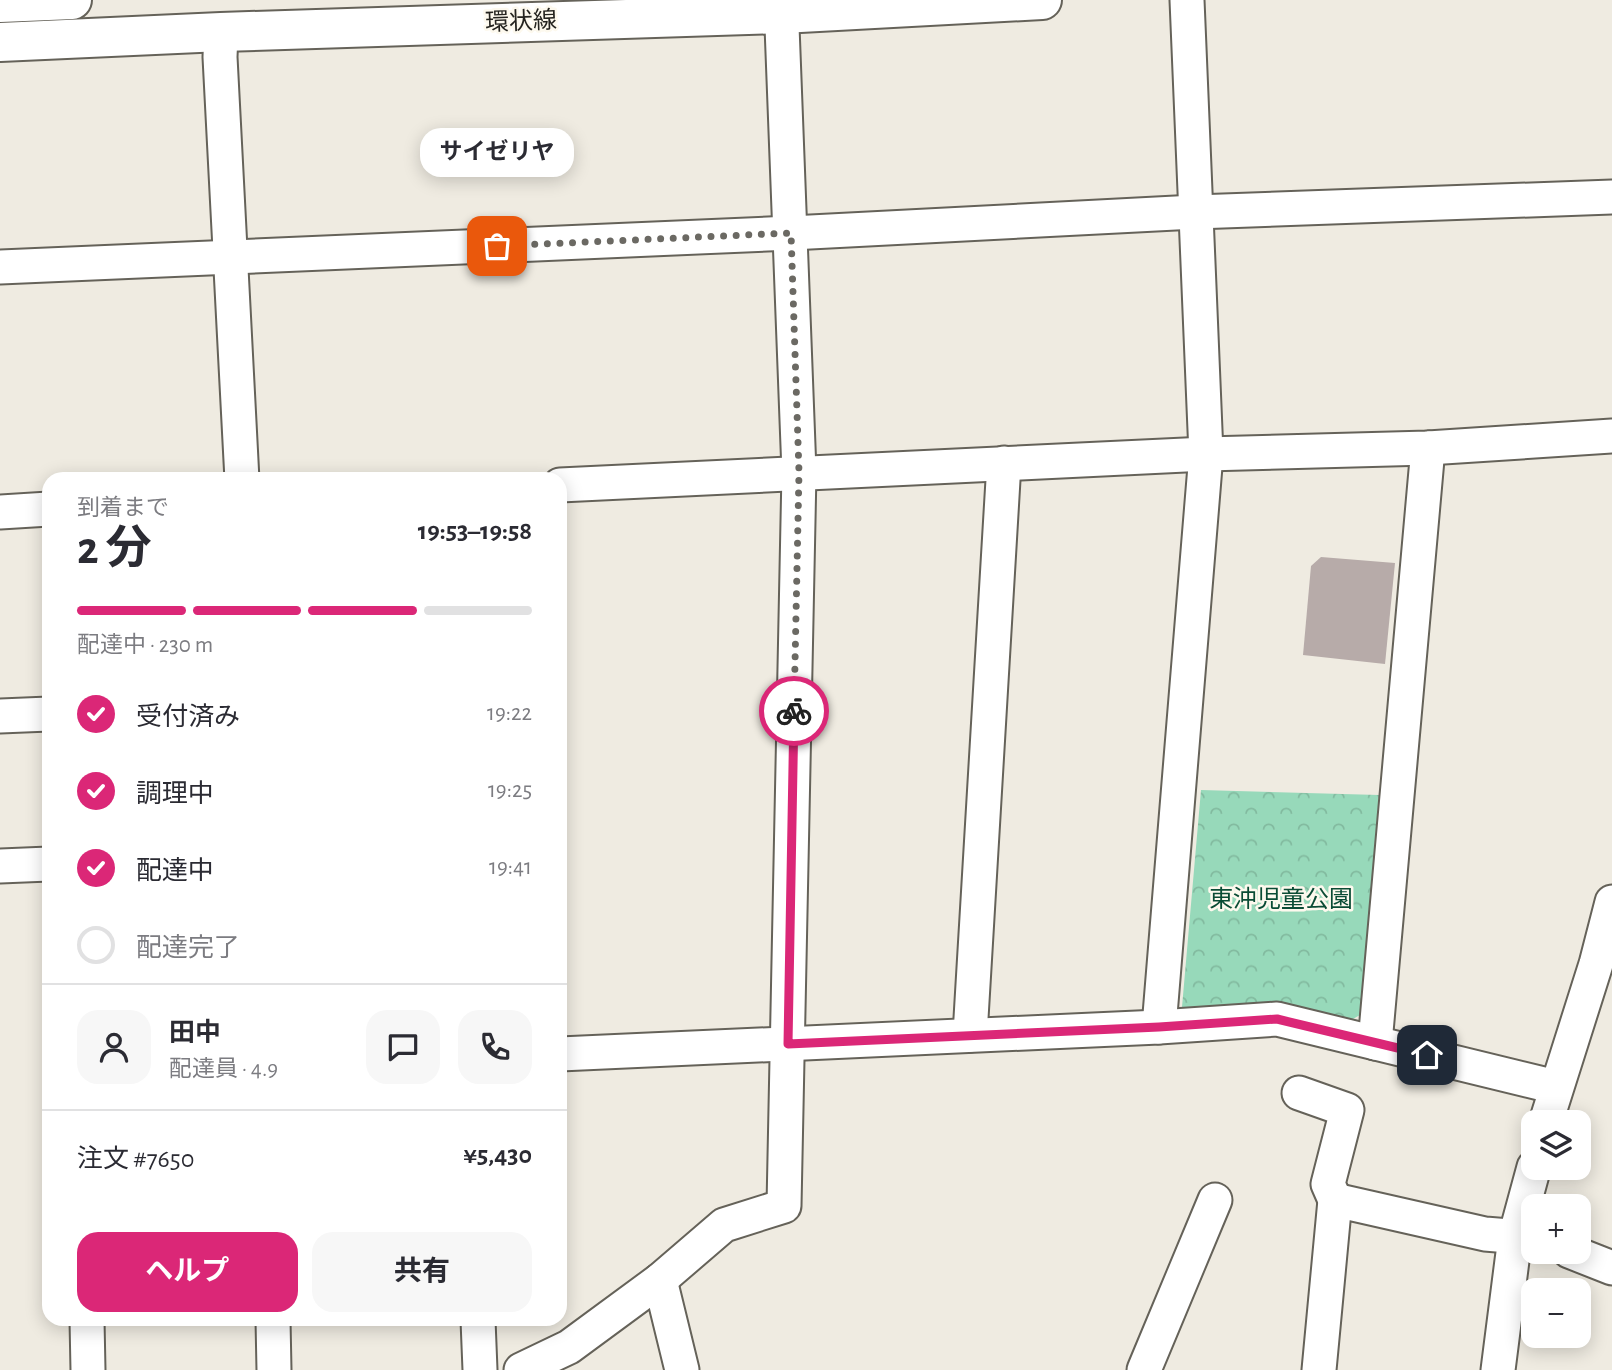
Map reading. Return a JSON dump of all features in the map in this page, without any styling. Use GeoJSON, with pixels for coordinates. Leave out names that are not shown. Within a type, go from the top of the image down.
{"type":"FeatureCollection","features":[{"type":"Feature","properties":{"kind":"street"},"geometry":{"type":"LineString","coordinates":[[0,3],[72,0]]}},
{"type":"Feature","properties":{"kind":"street","name":"環状線"},"geometry":{"type":"LineString","coordinates":[[0,42],[782,7],[1042,0]]}},
{"type":"Feature","properties":{"kind":"street"},"geometry":{"type":"LineString","coordinates":[[1159,1027],[1206,454],[1187,0]]}},
{"type":"Feature","properties":{"kind":"street"},"geometry":{"type":"LineString","coordinates":[[520,1370],[569,1347],[660,1280],[724,1224],[784,1206],[799,472],[782,7]]}},
{"type":"Feature","properties":{"kind":"street"},"geometry":{"type":"LineString","coordinates":[[221,32],[220,57],[242,472]]}},
{"type":"Feature","properties":{"kind":"street"},"geometry":{"type":"LineString","coordinates":[[0,267],[791,233],[1195,212],[1612,197]]}},
{"type":"Feature","properties":{"kind":"street"},"geometry":{"type":"LineString","coordinates":[[567,485],[1206,454],[1428,448],[1612,436]]}},
{"type":"Feature","properties":{"kind":"street"},"geometry":{"type":"LineString","coordinates":[[1375,1043],[1428,448]]}},
{"type":"Feature","properties":{"kind":"street"},"geometry":{"type":"LineString","coordinates":[[970,1035],[1004,463]]}},
{"type":"Feature","properties":{"kind":"street"},"geometry":{"type":"LineString","coordinates":[[0,512],[42,509]]}},
{"type":"Feature","properties":{"kind":"street"},"geometry":{"type":"LineString","coordinates":[[0,716],[42,714]]}},
{"type":"Feature","properties":{"kind":"street"},"geometry":{"type":"LineString","coordinates":[[0,866],[42,864]]}},
{"type":"Feature","properties":{"kind":"street"},"geometry":{"type":"LineString","coordinates":[[1549,1110],[1596,964],[1612,902]]}},
{"type":"Feature","properties":{"kind":"street"},"geometry":{"type":"LineString","coordinates":[[567,1054],[1159,1027],[1277,1019],[1556,1087]]}},
{"type":"Feature","properties":{"kind":"street"},"geometry":{"type":"LineString","coordinates":[[1299,1093],[1347,1110],[1328,1184],[1335,1200],[1319,1370]]}},
{"type":"Feature","properties":{"kind":"street"},"geometry":{"type":"LineString","coordinates":[[1144,1370],[1215,1200]]}},
{"type":"Feature","properties":{"kind":"street"},"geometry":{"type":"LineString","coordinates":[[1335,1200],[1485,1234],[1521,1238]]}},
{"type":"Feature","properties":{"kind":"street"},"geometry":{"type":"LineString","coordinates":[[1498,1370],[1521,1253]]}},
{"type":"Feature","properties":{"kind":"street"},"geometry":{"type":"LineString","coordinates":[[1591,1260],[1612,1268]]}},
{"type":"Feature","properties":{"kind":"street"},"geometry":{"type":"LineString","coordinates":[[660,1280],[682,1370]]}},
{"type":"Feature","properties":{"kind":"street"},"geometry":{"type":"LineString","coordinates":[[87,1326],[88,1370]]}},
{"type":"Feature","properties":{"kind":"street"},"geometry":{"type":"LineString","coordinates":[[273,1326],[274,1370]]}},
{"type":"Feature","properties":{"kind":"street"},"geometry":{"type":"LineString","coordinates":[[478,1326],[480,1370]]}},
{"type":"Feature","properties":{"kind":"green space","name":"東沖児童公園"},"geometry":{"type":"Polygon","coordinates":[[[1201,790],[1379,795],[1360,1015],[1344,1024],[1276,1006],[1182,1007],[1201,790]]]}},
{"type":"Feature","properties":{"kind":"building"},"geometry":{"type":"Polygon","coordinates":[[[1321,557],[1395,563],[1385,664],[1303,655],[1311,566],[1321,557]]]}},
{"type":"Feature","properties":{"kind":"way so far"},"geometry":{"type":"LineString","coordinates":[[497,246],[791,233],[799,472],[794,711]]}},
{"type":"Feature","properties":{"kind":"place","name":"サイゼリヤ"},"geometry":{"type":"Point","coordinates":[497,246]}},
{"type":"Feature","properties":{"kind":"route"},"geometry":{"type":"LineString","coordinates":[[794,711],[788,1044],[1277,1019],[1427,1055]]}}]}
